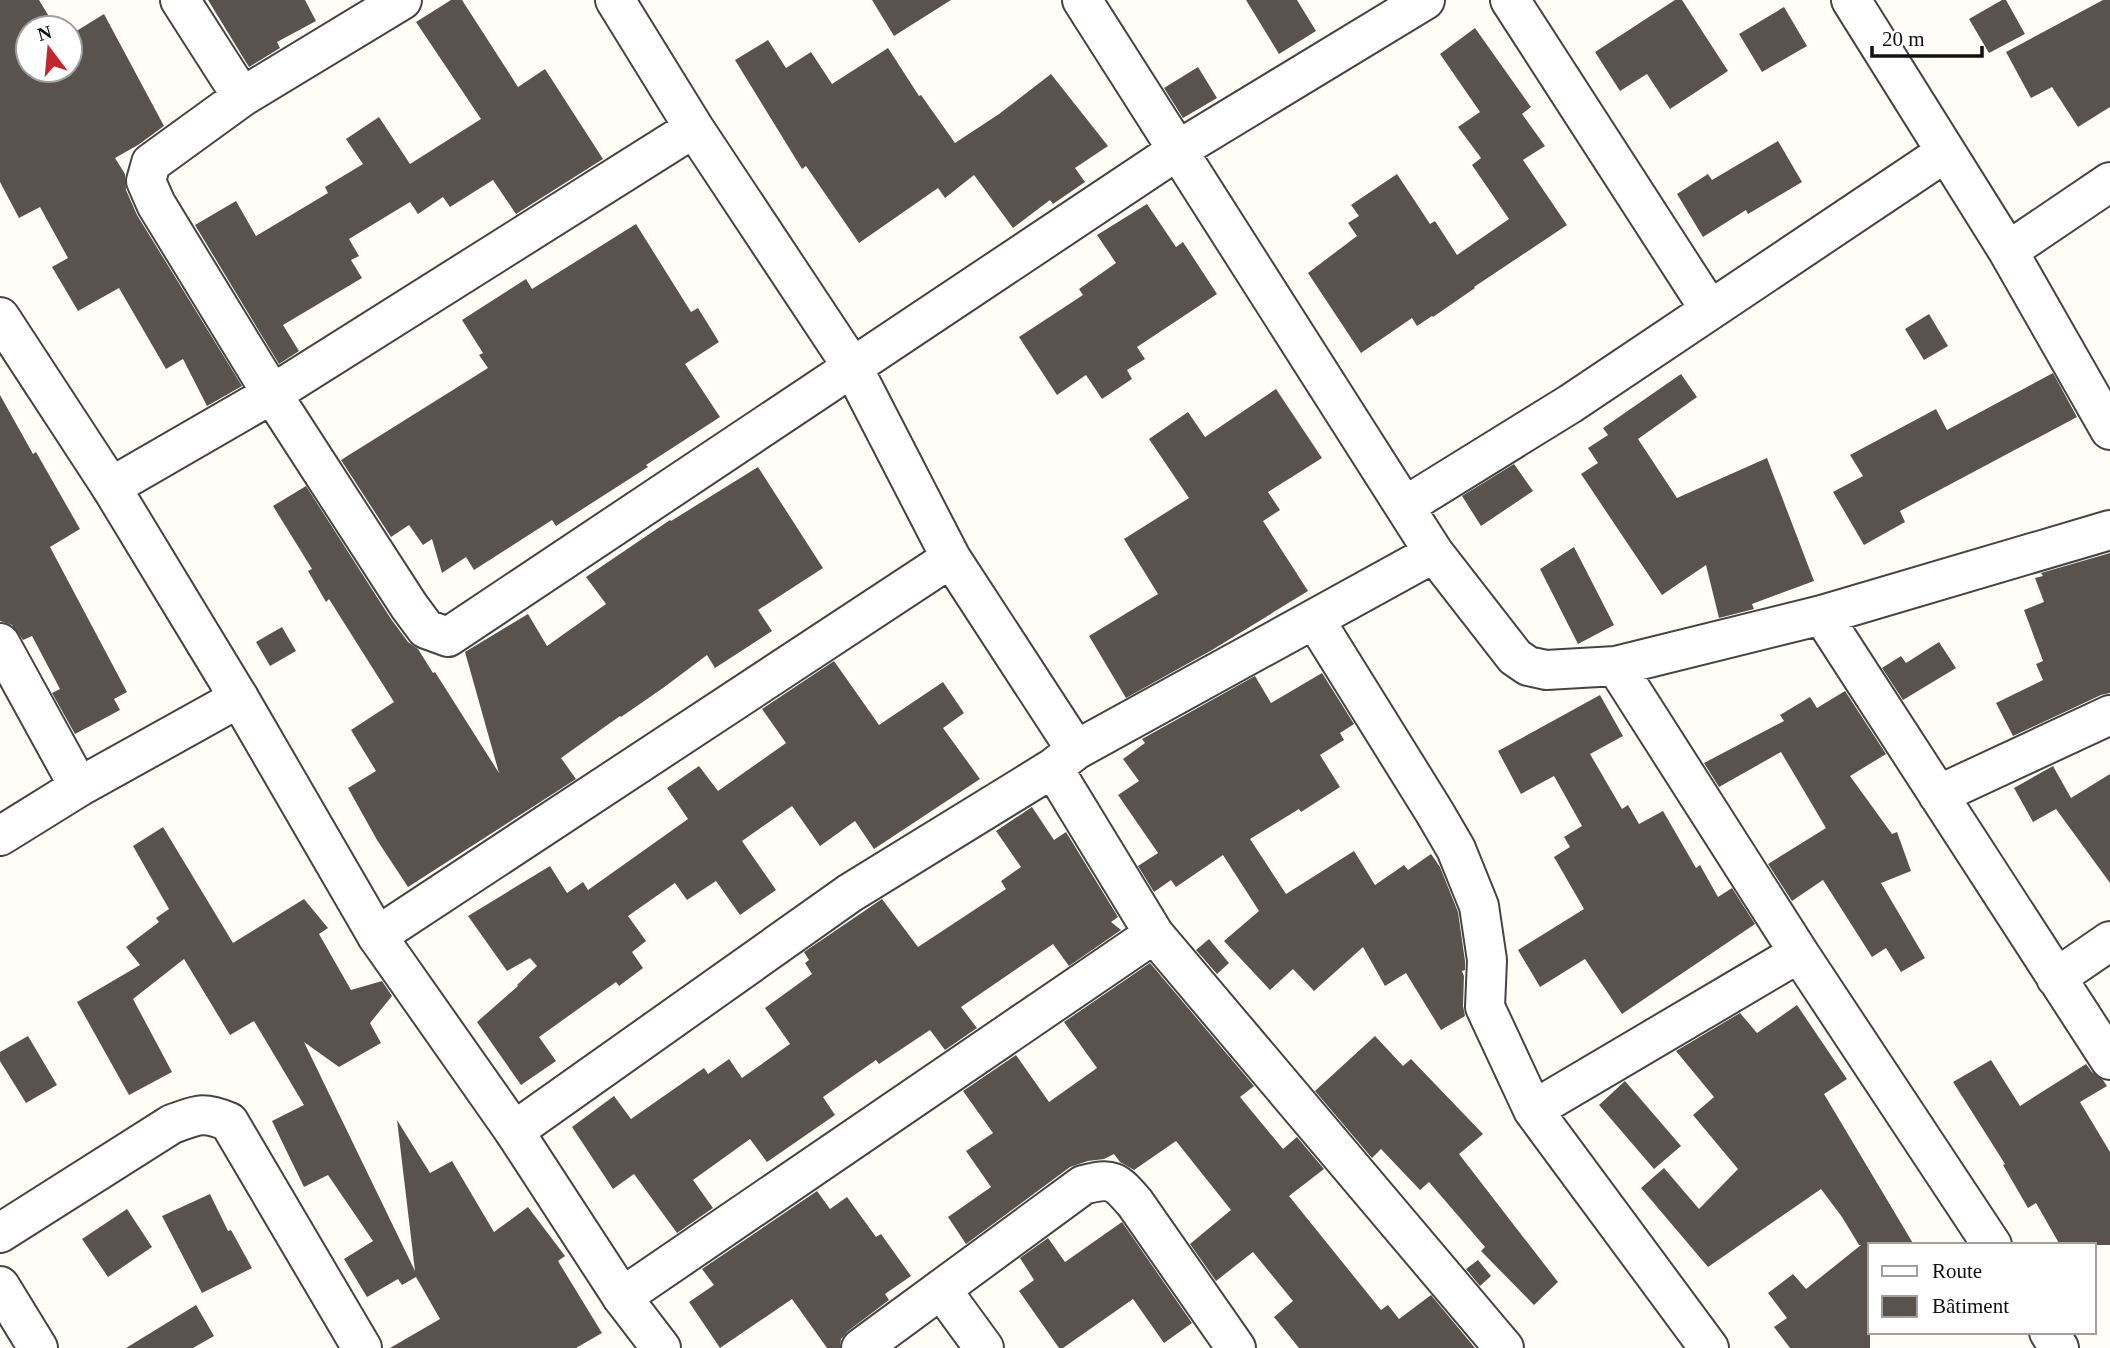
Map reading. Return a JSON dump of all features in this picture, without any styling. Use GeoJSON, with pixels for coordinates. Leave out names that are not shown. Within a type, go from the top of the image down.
{"type":"FeatureCollection","features":[{"type":"Feature","properties":{"kind":"street"},"geometry":{"type":"LineString","coordinates":[[180,0],[242,97]]}},
{"type":"Feature","properties":{"kind":"street"},"geometry":{"type":"LineString","coordinates":[[402,0],[242,97],[151,163],[146,181],[156,204],[272,394],[420,621],[426,629],[448,637],[1178,150],[1425,0]]}},
{"type":"Feature","properties":{"kind":"street"},"geometry":{"type":"LineString","coordinates":[[615,0],[694,128],[853,368],[951,558],[1065,759],[1154,934],[1504,1348]]}},
{"type":"Feature","properties":{"kind":"street"},"geometry":{"type":"LineString","coordinates":[[1082,0],[1434,552],[1515,657],[1528,666],[1546,670],[1616,666],[1822,615],[2110,530]]}},
{"type":"Feature","properties":{"kind":"street"},"geometry":{"type":"LineString","coordinates":[[1510,0],[1710,310]]}},
{"type":"Feature","properties":{"kind":"street"},"geometry":{"type":"LineString","coordinates":[[1853,1],[2008,251],[2110,430]]}},
{"type":"Feature","properties":{"kind":"street"},"geometry":{"type":"LineString","coordinates":[[111,487],[272,394],[694,128]]}},
{"type":"Feature","properties":{"kind":"street"},"geometry":{"type":"LineString","coordinates":[[1405,506],[1570,404],[1946,152]]}},
{"type":"Feature","properties":{"kind":"street"},"geometry":{"type":"LineString","coordinates":[[2008,251],[2110,182]]}},
{"type":"Feature","properties":{"kind":"street"},"geometry":{"type":"LineString","coordinates":[[0,317],[111,487],[239,698],[377,936],[514,1131],[622,1297],[662,1348]]}},
{"type":"Feature","properties":{"kind":"street"},"geometry":{"type":"LineString","coordinates":[[514,1131],[850,893],[1065,759],[1434,552]]}},
{"type":"Feature","properties":{"kind":"street"},"geometry":{"type":"LineString","coordinates":[[377,936],[951,558]]}},
{"type":"Feature","properties":{"kind":"street"},"geometry":{"type":"LineString","coordinates":[[1822,615],[2110,1060]]}},
{"type":"Feature","properties":{"kind":"street"},"geometry":{"type":"LineString","coordinates":[[1315,620],[1435,813],[1466,873],[1479,906],[1487,960],[1485,1007],[1533,1110],[1709,1348]]}},
{"type":"Feature","properties":{"kind":"street"},"geometry":{"type":"LineString","coordinates":[[0,643],[79,787]]}},
{"type":"Feature","properties":{"kind":"street"},"geometry":{"type":"LineString","coordinates":[[1616,666],[1799,953],[1991,1243]]}},
{"type":"Feature","properties":{"kind":"street"},"geometry":{"type":"LineString","coordinates":[[0,836],[79,787],[239,698]]}},
{"type":"Feature","properties":{"kind":"street"},"geometry":{"type":"LineString","coordinates":[[1938,795],[2110,715]]}},
{"type":"Feature","properties":{"kind":"street"},"geometry":{"type":"LineString","coordinates":[[622,1297],[1154,934]]}},
{"type":"Feature","properties":{"kind":"street"},"geometry":{"type":"LineString","coordinates":[[2056,978],[2110,940]]}},
{"type":"Feature","properties":{"kind":"street"},"geometry":{"type":"LineString","coordinates":[[1533,1110],[1799,953]]}},
{"type":"Feature","properties":{"kind":"street"},"geometry":{"type":"LineString","coordinates":[[0,1233],[172,1124],[198,1115],[211,1115],[229,1122],[362,1348]]}},
{"type":"Feature","properties":{"kind":"street"},"geometry":{"type":"LineString","coordinates":[[861,1348],[1083,1185],[1105,1179],[1121,1186],[1135,1203],[1236,1348]]}},
{"type":"Feature","properties":{"kind":"street"},"geometry":{"type":"LineString","coordinates":[[0,1286],[38,1348]]}},
{"type":"Feature","properties":{"kind":"street"},"geometry":{"type":"LineString","coordinates":[[941,1289],[984,1348]]}},
{"type":"Feature","properties":{"kind":"building"},"geometry":{"type":"Polygon","coordinates":[[[0,0],[39,0],[48,14],[14,14],[14,84],[84,84],[84,26],[104,14],[164,126],[115,158],[125,174],[126,190],[137,215],[242,386],[207,406],[183,359],[166,369],[119,288],[78,311],[52,267],[68,258],[40,207],[19,218],[0,182],[0,0]]]}},
{"type":"Feature","properties":{"kind":"building"},"geometry":{"type":"Polygon","coordinates":[[[208,0],[305,0],[316,21],[277,42],[280,48],[249,67],[208,0]]]}},
{"type":"Feature","properties":{"kind":"building"},"geometry":{"type":"Polygon","coordinates":[[[451,0],[462,0],[518,87],[545,69],[603,159],[516,214],[493,180],[450,207],[443,197],[418,214],[410,202],[349,239],[359,256],[351,260],[362,278],[283,325],[299,351],[279,364],[195,225],[236,201],[256,236],[328,193],[325,187],[363,164],[346,139],[379,117],[410,164],[481,119],[416,22],[451,0]]]}},
{"type":"Feature","properties":{"kind":"building"},"geometry":{"type":"Polygon","coordinates":[[[872,0],[951,0],[894,36],[872,0]]]}},
{"type":"Feature","properties":{"kind":"building"},"geometry":{"type":"Polygon","coordinates":[[[1246,0],[1297,0],[1316,31],[1279,54],[1246,0]]]}},
{"type":"Feature","properties":{"kind":"building"},"geometry":{"type":"Polygon","coordinates":[[[1675,0],[1682,0],[1728,71],[1670,109],[1647,74],[1620,91],[1595,52],[1675,0]]]}},
{"type":"Feature","properties":{"kind":"building"},"geometry":{"type":"Polygon","coordinates":[[[2006,0],[2025,34],[1989,53],[1969,19],[2006,0]]]}},
{"type":"Feature","properties":{"kind":"building"},"geometry":{"type":"Polygon","coordinates":[[[2103,0],[2110,0],[2110,107],[2078,127],[2052,87],[2031,98],[2006,52],[2103,0]]]}},
{"type":"Feature","properties":{"kind":"building"},"geometry":{"type":"Polygon","coordinates":[[[1784,7],[1807,46],[1762,72],[1739,34],[1784,7]]]}},
{"type":"Feature","properties":{"kind":"building"},"geometry":{"type":"Polygon","coordinates":[[[1475,28],[1531,107],[1522,114],[1545,146],[1523,160],[1567,225],[1433,317],[1417,326],[1412,318],[1361,353],[1308,273],[1357,236],[1348,223],[1359,216],[1351,205],[1397,174],[1430,224],[1435,221],[1457,255],[1509,219],[1472,165],[1481,158],[1458,127],[1480,112],[1440,54],[1475,28]]]}},
{"type":"Feature","properties":{"kind":"building"},"geometry":{"type":"Polygon","coordinates":[[[768,40],[786,68],[811,52],[832,84],[888,48],[919,96],[921,95],[955,143],[999,114],[1051,74],[1108,146],[1075,168],[1085,182],[1053,204],[1050,200],[1013,228],[974,175],[945,198],[938,188],[859,243],[806,166],[802,169],[735,60],[768,40]]]}},
{"type":"Feature","properties":{"kind":"building"},"geometry":{"type":"Polygon","coordinates":[[[1198,67],[1217,98],[1183,118],[1164,88],[1198,67]]]}},
{"type":"Feature","properties":{"kind":"building"},"geometry":{"type":"Polygon","coordinates":[[[1778,141],[1802,182],[1748,214],[1746,210],[1703,237],[1677,194],[1708,174],[1712,180],[1778,141]]]}},
{"type":"Feature","properties":{"kind":"building"},"geometry":{"type":"Polygon","coordinates":[[[1147,204],[1176,247],[1183,242],[1217,294],[1137,347],[1145,359],[1127,370],[1132,379],[1102,399],[1086,375],[1057,395],[1019,337],[1083,295],[1079,289],[1116,263],[1097,235],[1147,204]]]}},
{"type":"Feature","properties":{"kind":"building"},"geometry":{"type":"Polygon","coordinates":[[[636,224],[691,312],[698,308],[719,342],[685,364],[720,417],[556,526],[552,520],[474,570],[466,557],[442,573],[432,539],[423,545],[409,525],[391,537],[341,460],[488,368],[479,355],[483,353],[462,320],[526,279],[532,289],[636,224]]]}},
{"type":"Feature","properties":{"kind":"building"},"geometry":{"type":"Polygon","coordinates":[[[1929,314],[1948,346],[1924,360],[1905,329],[1929,314]]]}},
{"type":"Feature","properties":{"kind":"building"},"geometry":{"type":"Polygon","coordinates":[[[2053,373],[2077,417],[1900,511],[1905,522],[1864,545],[1833,492],[1863,476],[1850,455],[1936,409],[1947,430],[2053,373]]]}},
{"type":"Feature","properties":{"kind":"building"},"geometry":{"type":"Polygon","coordinates":[[[1681,374],[1697,397],[1638,439],[1677,498],[1767,458],[1814,581],[1752,604],[1754,609],[1719,618],[1706,565],[1662,595],[1581,474],[1598,463],[1588,448],[1608,435],[1603,428],[1681,374]]]}},
{"type":"Feature","properties":{"kind":"building"},"geometry":{"type":"Polygon","coordinates":[[[1276,389],[1322,458],[1268,492],[1280,510],[1263,521],[1308,591],[1212,650],[1126,698],[1089,636],[1158,594],[1124,539],[1189,498],[1149,439],[1188,412],[1205,437],[1276,389]]]}},
{"type":"Feature","properties":{"kind":"building"},"geometry":{"type":"Polygon","coordinates":[[[0,395],[80,529],[50,547],[127,692],[114,699],[120,710],[75,734],[52,693],[60,689],[32,636],[23,640],[12,625],[0,621],[0,395]]]}},
{"type":"Feature","properties":{"kind":"building"},"geometry":{"type":"Polygon","coordinates":[[[1514,464],[1533,491],[1481,526],[1462,496],[1514,464]]]}},
{"type":"Feature","properties":{"kind":"building"},"geometry":{"type":"Polygon","coordinates":[[[758,467],[823,568],[758,610],[772,631],[715,668],[707,655],[620,716],[561,758],[576,779],[408,887],[377,840],[348,788],[376,771],[351,730],[394,702],[329,599],[326,602],[308,571],[312,569],[273,506],[306,486],[391,619],[408,642],[418,649],[433,673],[435,672],[499,773],[465,652],[528,614],[547,646],[606,604],[586,577],[670,520],[758,467]]]}},
{"type":"Feature","properties":{"kind":"building"},"geometry":{"type":"Polygon","coordinates":[[[1574,547],[1614,625],[1578,644],[1540,569],[1574,547]]]}},
{"type":"Feature","properties":{"kind":"building"},"geometry":{"type":"Polygon","coordinates":[[[2110,553],[2110,693],[2013,736],[1996,703],[2043,680],[2036,664],[2043,661],[2024,610],[2044,602],[2035,578],[2043,576],[2041,573],[2110,553]]]}},
{"type":"Feature","properties":{"kind":"building"},"geometry":{"type":"Polygon","coordinates":[[[282,627],[296,651],[270,666],[256,642],[282,627]]]}},
{"type":"Feature","properties":{"kind":"building"},"geometry":{"type":"Polygon","coordinates":[[[1939,642],[1956,668],[1903,700],[1882,668],[1901,656],[1906,663],[1939,642]]]}},
{"type":"Feature","properties":{"kind":"building"},"geometry":{"type":"Polygon","coordinates":[[[834,661],[879,725],[943,682],[964,713],[943,728],[980,779],[874,849],[855,821],[820,846],[792,806],[742,841],[776,890],[740,915],[716,881],[687,900],[675,883],[628,916],[646,941],[632,952],[643,968],[619,986],[616,982],[539,1037],[556,1061],[521,1085],[477,1022],[537,966],[530,958],[507,971],[468,916],[550,866],[567,893],[583,882],[588,890],[688,819],[667,788],[699,766],[718,791],[786,743],[762,709],[834,661]]]}},
{"type":"Feature","properties":{"kind":"building"},"geometry":{"type":"Polygon","coordinates":[[[1322,673],[1354,724],[1340,733],[1344,740],[1320,755],[1340,787],[1301,812],[1299,809],[1250,839],[1286,894],[1354,851],[1375,885],[1404,865],[1408,870],[1431,854],[1440,867],[1458,912],[1465,961],[1465,970],[1462,971],[1465,1016],[1441,1030],[1406,973],[1385,986],[1363,947],[1314,991],[1293,969],[1270,990],[1224,941],[1259,911],[1223,855],[1176,887],[1171,880],[1154,892],[1138,866],[1158,853],[1118,795],[1139,781],[1123,759],[1145,743],[1142,739],[1255,676],[1271,703],[1322,673]]]}},
{"type":"Feature","properties":{"kind":"building"},"geometry":{"type":"Polygon","coordinates":[[[1845,691],[1886,754],[1850,776],[1892,834],[1897,832],[1911,871],[1881,883],[1925,958],[1901,972],[1886,948],[1872,957],[1823,880],[1792,901],[1768,864],[1826,828],[1781,752],[1719,787],[1704,763],[1784,721],[1780,715],[1810,697],[1817,708],[1845,691]]]}},
{"type":"Feature","properties":{"kind":"building"},"geometry":{"type":"Polygon","coordinates":[[[1600,695],[1623,736],[1590,754],[1622,809],[1628,805],[1639,824],[1663,811],[1696,868],[1700,865],[1718,897],[1732,888],[1755,924],[1622,1014],[1585,959],[1540,987],[1518,950],[1584,909],[1554,857],[1570,847],[1564,837],[1582,826],[1554,776],[1521,794],[1498,751],[1600,695]]]}},
{"type":"Feature","properties":{"kind":"building"},"geometry":{"type":"Polygon","coordinates":[[[2053,766],[2071,798],[2110,774],[2110,883],[2056,809],[2033,822],[2014,788],[2053,766]]]}},
{"type":"Feature","properties":{"kind":"building"},"geometry":{"type":"Polygon","coordinates":[[[1032,807],[1054,840],[1066,832],[1118,917],[1111,922],[1121,930],[1069,966],[1053,944],[961,1007],[977,1028],[945,1050],[930,1030],[879,1064],[876,1060],[823,1097],[835,1115],[767,1162],[750,1139],[693,1180],[713,1208],[677,1233],[634,1174],[613,1189],[572,1127],[614,1096],[631,1119],[704,1068],[708,1074],[729,1059],[742,1078],[790,1044],[765,1008],[812,974],[805,963],[809,960],[804,952],[882,899],[918,947],[1006,889],[1001,881],[1021,867],[996,831],[1032,807]]]}},
{"type":"Feature","properties":{"kind":"building"},"geometry":{"type":"Polygon","coordinates":[[[163,827],[233,943],[304,899],[328,928],[319,934],[351,990],[382,981],[392,996],[370,1023],[381,1043],[339,1067],[304,1042],[415,1271],[397,1120],[430,1173],[452,1161],[494,1232],[528,1207],[565,1256],[558,1261],[602,1333],[576,1348],[390,1348],[440,1319],[416,1277],[402,1285],[398,1279],[367,1297],[344,1259],[373,1241],[328,1175],[304,1187],[272,1121],[304,1105],[254,1021],[230,1035],[184,959],[133,999],[172,1072],[129,1095],[77,1002],[140,965],[126,947],[159,922],[156,918],[169,909],[133,846],[163,827]]]}},
{"type":"Feature","properties":{"kind":"building"},"geometry":{"type":"Polygon","coordinates":[[[1209,939],[1229,963],[1217,974],[1196,950],[1209,939]]]}},
{"type":"Feature","properties":{"kind":"building"},"geometry":{"type":"Polygon","coordinates":[[[1150,963],[1254,1086],[1240,1097],[1283,1149],[1297,1137],[1324,1169],[1289,1196],[1381,1310],[1388,1305],[1399,1319],[1431,1295],[1475,1348],[1299,1348],[1274,1317],[1293,1301],[1253,1252],[1216,1281],[1190,1244],[1231,1210],[1176,1141],[1134,1170],[1120,1162],[1114,1154],[1070,1167],[966,1244],[948,1217],[991,1187],[966,1151],[993,1133],[963,1091],[1016,1055],[1049,1102],[1097,1068],[1064,1022],[1150,963]]]}},
{"type":"Feature","properties":{"kind":"building"},"geometry":{"type":"Polygon","coordinates":[[[1797,1005],[1847,1079],[1824,1094],[1913,1243],[1868,1243],[1870,1348],[1790,1348],[1774,1327],[1787,1318],[1768,1293],[1793,1274],[1806,1289],[1861,1245],[1821,1189],[1708,1267],[1641,1188],[1664,1168],[1699,1209],[1738,1169],[1693,1115],[1714,1097],[1676,1051],[1740,1013],[1757,1033],[1797,1005]]]}},
{"type":"Feature","properties":{"kind":"building"},"geometry":{"type":"Polygon","coordinates":[[[28,1036],[57,1085],[26,1103],[0,1061],[0,1052],[28,1036]]]}},
{"type":"Feature","properties":{"kind":"building"},"geometry":{"type":"Polygon","coordinates":[[[1375,1036],[1403,1066],[1411,1059],[1483,1134],[1459,1154],[1558,1282],[1534,1305],[1481,1251],[1485,1247],[1429,1182],[1420,1190],[1381,1149],[1372,1158],[1315,1091],[1375,1036]]]}},
{"type":"Feature","properties":{"kind":"building"},"geometry":{"type":"Polygon","coordinates":[[[1991,1060],[2020,1106],[2086,1064],[2103,1080],[2107,1086],[2080,1102],[2110,1152],[2110,1245],[2059,1243],[2036,1203],[2028,1208],[2003,1165],[2005,1164],[1953,1082],[1991,1060]]]}},
{"type":"Feature","properties":{"kind":"building"},"geometry":{"type":"Polygon","coordinates":[[[1625,1081],[1681,1146],[1654,1169],[1599,1105],[1625,1081]]]}},
{"type":"Feature","properties":{"kind":"building"},"geometry":{"type":"Polygon","coordinates":[[[817,1191],[830,1209],[847,1197],[876,1237],[881,1234],[911,1276],[885,1294],[889,1300],[848,1331],[841,1339],[840,1348],[827,1348],[792,1299],[720,1348],[689,1302],[714,1285],[702,1269],[817,1191]]]}},
{"type":"Feature","properties":{"kind":"building"},"geometry":{"type":"Polygon","coordinates":[[[210,1194],[228,1231],[231,1230],[252,1268],[202,1293],[162,1216],[210,1194]]]}},
{"type":"Feature","properties":{"kind":"building"},"geometry":{"type":"Polygon","coordinates":[[[127,1209],[152,1247],[108,1277],[82,1239],[127,1209]]]}},
{"type":"Feature","properties":{"kind":"building"},"geometry":{"type":"Polygon","coordinates":[[[1122,1222],[1192,1323],[1164,1343],[1133,1299],[1063,1348],[1059,1348],[1019,1291],[1034,1280],[1020,1258],[1048,1238],[1065,1262],[1122,1222]]]}},
{"type":"Feature","properties":{"kind":"building"},"geometry":{"type":"Polygon","coordinates":[[[1478,1260],[1491,1276],[1480,1286],[1466,1269],[1478,1260]]]}},
{"type":"Feature","properties":{"kind":"building"},"geometry":{"type":"Polygon","coordinates":[[[196,1305],[214,1336],[193,1348],[126,1348],[196,1305]]]}}]}
